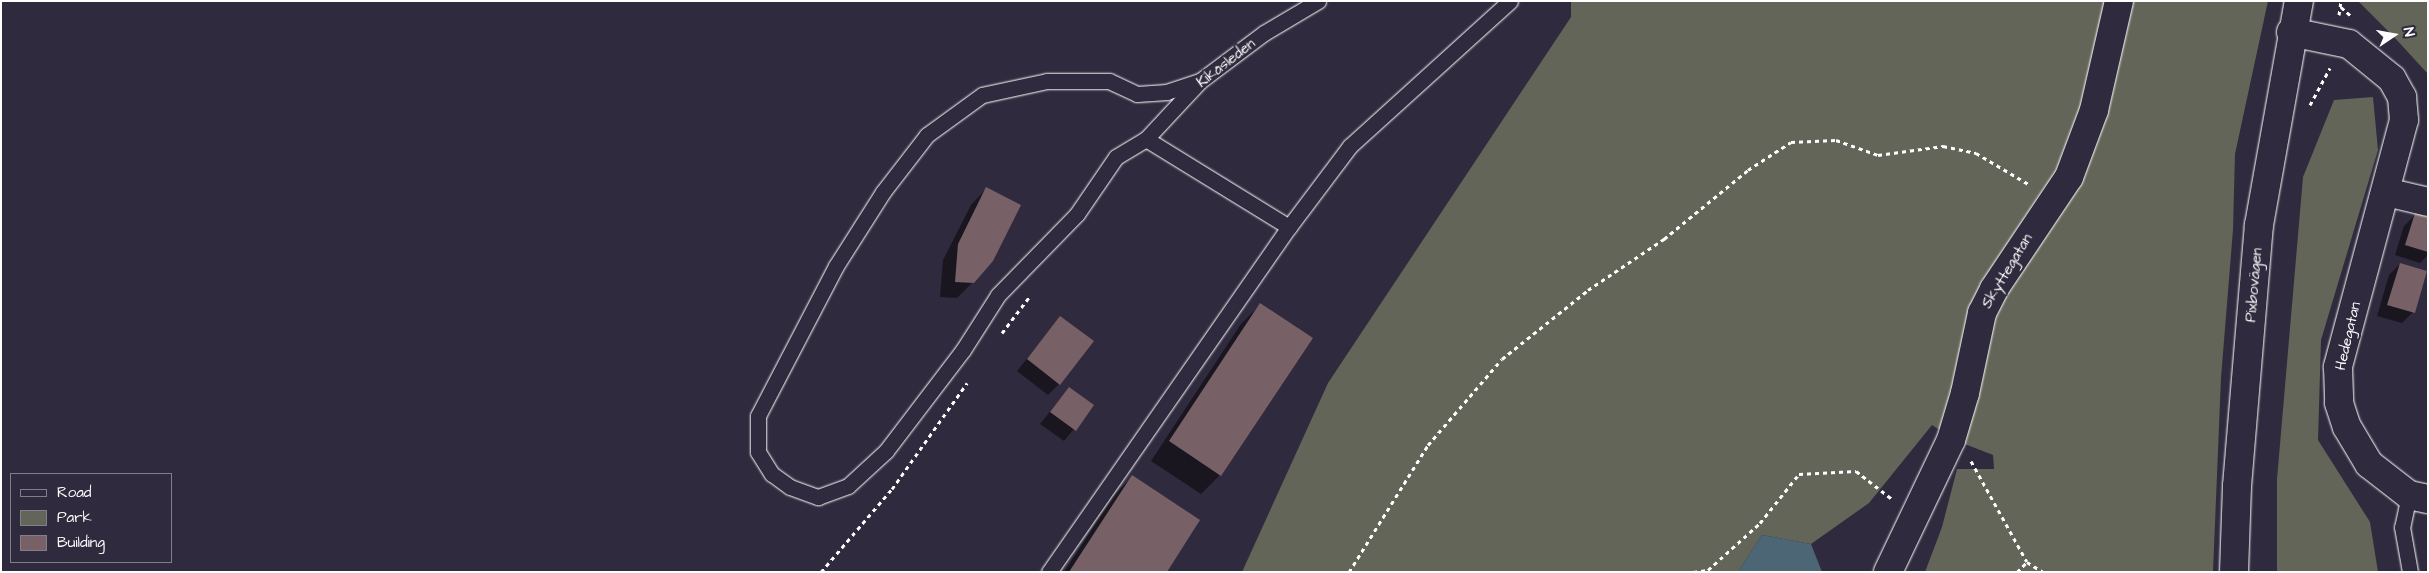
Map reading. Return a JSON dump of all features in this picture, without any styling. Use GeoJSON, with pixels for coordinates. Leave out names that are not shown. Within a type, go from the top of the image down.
{"type":"FeatureCollection","features":[{"type":"Feature","properties":{"kind":"street","name":"Skyttegatan"},"geometry":{"type":"LineString","coordinates":[[1888,572],[1909,521],[1943,454],[1965,393],[1982,313],[2069,177],[2094,110],[2119,1]]}},
{"type":"Feature","properties":{"kind":"street","name":"Pixbovägen"},"geometry":{"type":"LineString","coordinates":[[2234,572],[2237,486],[2259,225],[2291,32],[2299,1]]}},
{"type":"Feature","properties":{"kind":"street","name":"Hedegatan"},"geometry":{"type":"LineString","coordinates":[[2291,32],[2349,44],[2392,78],[2402,97],[2404,120],[2338,368],[2339,403],[2347,427],[2369,464],[2418,497]]}},
{"type":"Feature","properties":{"kind":"street"},"geometry":{"type":"LineString","coordinates":[[2386,192],[2428,202]]}},
{"type":"Feature","properties":{"kind":"lane","name":"Kikåsleden"},"geometry":{"type":"LineString","coordinates":[[1200,81],[1167,92],[1137,94],[1108,81],[1047,81],[982,95],[927,135],[883,192],[836,266],[758,416],[758,452],[772,474],[790,487],[818,497],[848,486],[886,451],[946,372],[998,295],[1077,214],[1116,158],[1146,139],[1200,81],[1264,34],[1318,1]]}},
{"type":"Feature","properties":{"kind":"lane"},"geometry":{"type":"LineString","coordinates":[[1049,572],[1289,227],[1350,146],[1510,1]]}},
{"type":"Feature","properties":{"kind":"lane"},"geometry":{"type":"LineString","coordinates":[[1146,139],[1289,227]]}},
{"type":"Feature","properties":{"kind":"lane"},"geometry":{"type":"LineString","coordinates":[[2410,572],[2402,527],[2418,497]]}},
{"type":"Feature","properties":{"kind":"path"},"geometry":{"type":"LineString","coordinates":[[1349,572],[1428,445],[1502,359],[1588,290],[1664,239],[1748,170],[1791,142],[1836,140],[1878,155],[1942,146],[1976,153],[2043,192],[2052,201]]}},
{"type":"Feature","properties":{"kind":"path"},"geometry":{"type":"LineString","coordinates":[[996,340],[1032,292]]}},
{"type":"Feature","properties":{"kind":"path"},"geometry":{"type":"LineString","coordinates":[[822,572],[892,489],[970,379]]}},
{"type":"Feature","properties":{"kind":"path"},"geometry":{"type":"LineString","coordinates":[[1943,454],[1971,461],[2027,562],[2043,572]]}},
{"type":"Feature","properties":{"kind":"path"},"geometry":{"type":"LineString","coordinates":[[1693,572],[1708,570],[1760,523],[1799,474],[1856,471],[1888,495],[1909,521]]}},
{"type":"Feature","properties":{"kind":"path"},"geometry":{"type":"LineString","coordinates":[[2017,572],[2027,562]]}},
{"type":"Feature","properties":{"kind":"green space"},"geometry":{"type":"Polygon","coordinates":[[[1571,1],[2268,1],[2235,154],[2233,230],[2221,378],[2213,572],[1925,572],[1942,527],[1957,469],[1994,469],[1993,455],[1957,441],[1932,425],[1869,503],[1811,544],[1762,535],[1738,572],[1242,572],[1328,383],[1571,17],[1571,1]]]}},
{"type":"Feature","properties":{"kind":"green space"},"geometry":{"type":"Polygon","coordinates":[[[2358,1],[2428,1],[2428,74],[2394,37],[2358,1]]]}},
{"type":"Feature","properties":{"kind":"green space"},"geometry":{"type":"Polygon","coordinates":[[[2373,97],[2378,150],[2321,340],[2318,440],[2370,522],[2378,572],[2277,572],[2277,479],[2303,177],[2334,100],[2373,97]]]}},
{"type":"Feature","properties":{"kind":"water"},"geometry":{"type":"Polygon","coordinates":[[[1762,535],[1811,544],[1822,572],[1738,572],[1762,535]]]}},
{"type":"Feature","properties":{"kind":"building"},"geometry":{"type":"Polygon","coordinates":[[[986,187],[1021,205],[993,261],[974,283],[955,282],[958,244],[986,187]]]}},
{"type":"Feature","properties":{"kind":"building"},"geometry":{"type":"Polygon","coordinates":[[[2415,213],[2428,217],[2428,252],[2405,245],[2415,213]]]}},
{"type":"Feature","properties":{"kind":"building"},"geometry":{"type":"Polygon","coordinates":[[[2400,263],[2427,271],[2415,313],[2387,305],[2400,263]]]}},
{"type":"Feature","properties":{"kind":"building"},"geometry":{"type":"Polygon","coordinates":[[[1260,303],[1313,338],[1221,476],[1169,441],[1260,303]]]}},
{"type":"Feature","properties":{"kind":"building"},"geometry":{"type":"Polygon","coordinates":[[[1060,316],[1094,341],[1060,385],[1027,359],[1060,316]]]}},
{"type":"Feature","properties":{"kind":"building"},"geometry":{"type":"Polygon","coordinates":[[[1069,387],[1094,405],[1076,431],[1050,412],[1069,387]]]}},
{"type":"Feature","properties":{"kind":"building"},"geometry":{"type":"Polygon","coordinates":[[[1132,475],[1200,520],[1167,572],[1069,572],[1132,475]]]}}]}
